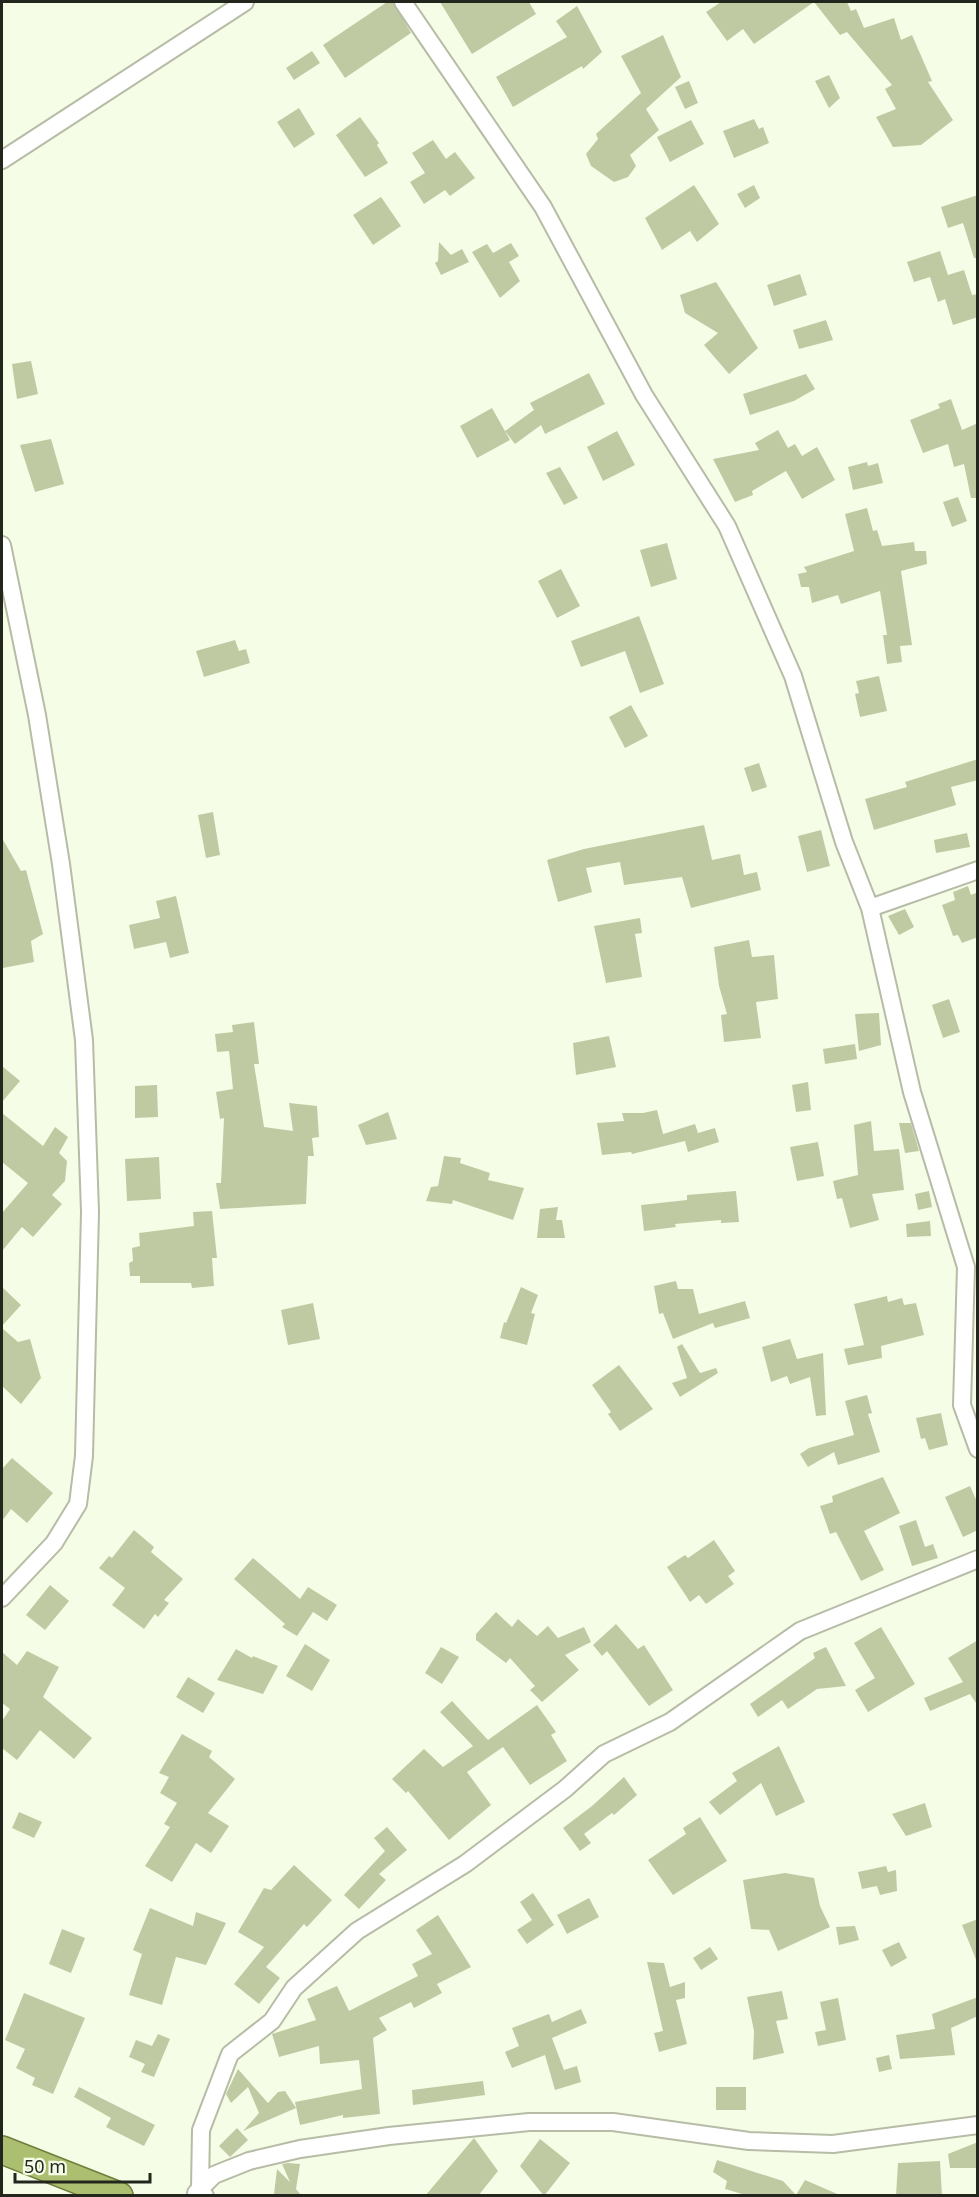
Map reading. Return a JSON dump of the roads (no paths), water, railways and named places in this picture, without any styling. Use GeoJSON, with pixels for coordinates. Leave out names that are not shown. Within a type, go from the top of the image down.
{"type":"FeatureCollection","features":[{"type":"Feature","properties":{"kind":"highway"},"geometry":{"type":"LineString","coordinates":[[2,2150],[119,2196]]}},
{"type":"Feature","properties":{"kind":"street"},"geometry":{"type":"LineString","coordinates":[[2,160],[245,2]]}},
{"type":"Feature","properties":{"kind":"street"},"geometry":{"type":"LineString","coordinates":[[404,2],[543,207],[644,395],[727,526],[792,676],[844,842],[870,908],[912,1092],[966,1267],[962,1405],[978,1449]]}},
{"type":"Feature","properties":{"kind":"street"},"geometry":{"type":"LineString","coordinates":[[2,545],[37,715],[61,864],[84,1041],[90,1212],[84,1456],[78,1504],[54,1543],[2,1598]]}},
{"type":"Feature","properties":{"kind":"street"},"geometry":{"type":"LineString","coordinates":[[870,908],[978,870]]}},
{"type":"Feature","properties":{"kind":"street"},"geometry":{"type":"LineString","coordinates":[[199,2193],[201,2130],[230,2054],[272,2020],[294,1988],[357,1931],[465,1864],[565,1789],[604,1754],[670,1722],[800,1631],[978,1559]]}},
{"type":"Feature","properties":{"kind":"street"},"geometry":{"type":"LineString","coordinates":[[199,2193],[214,2175],[240,2164],[300,2149],[389,2136],[529,2122],[613,2122],[749,2141],[833,2144],[978,2125]]}}]}
